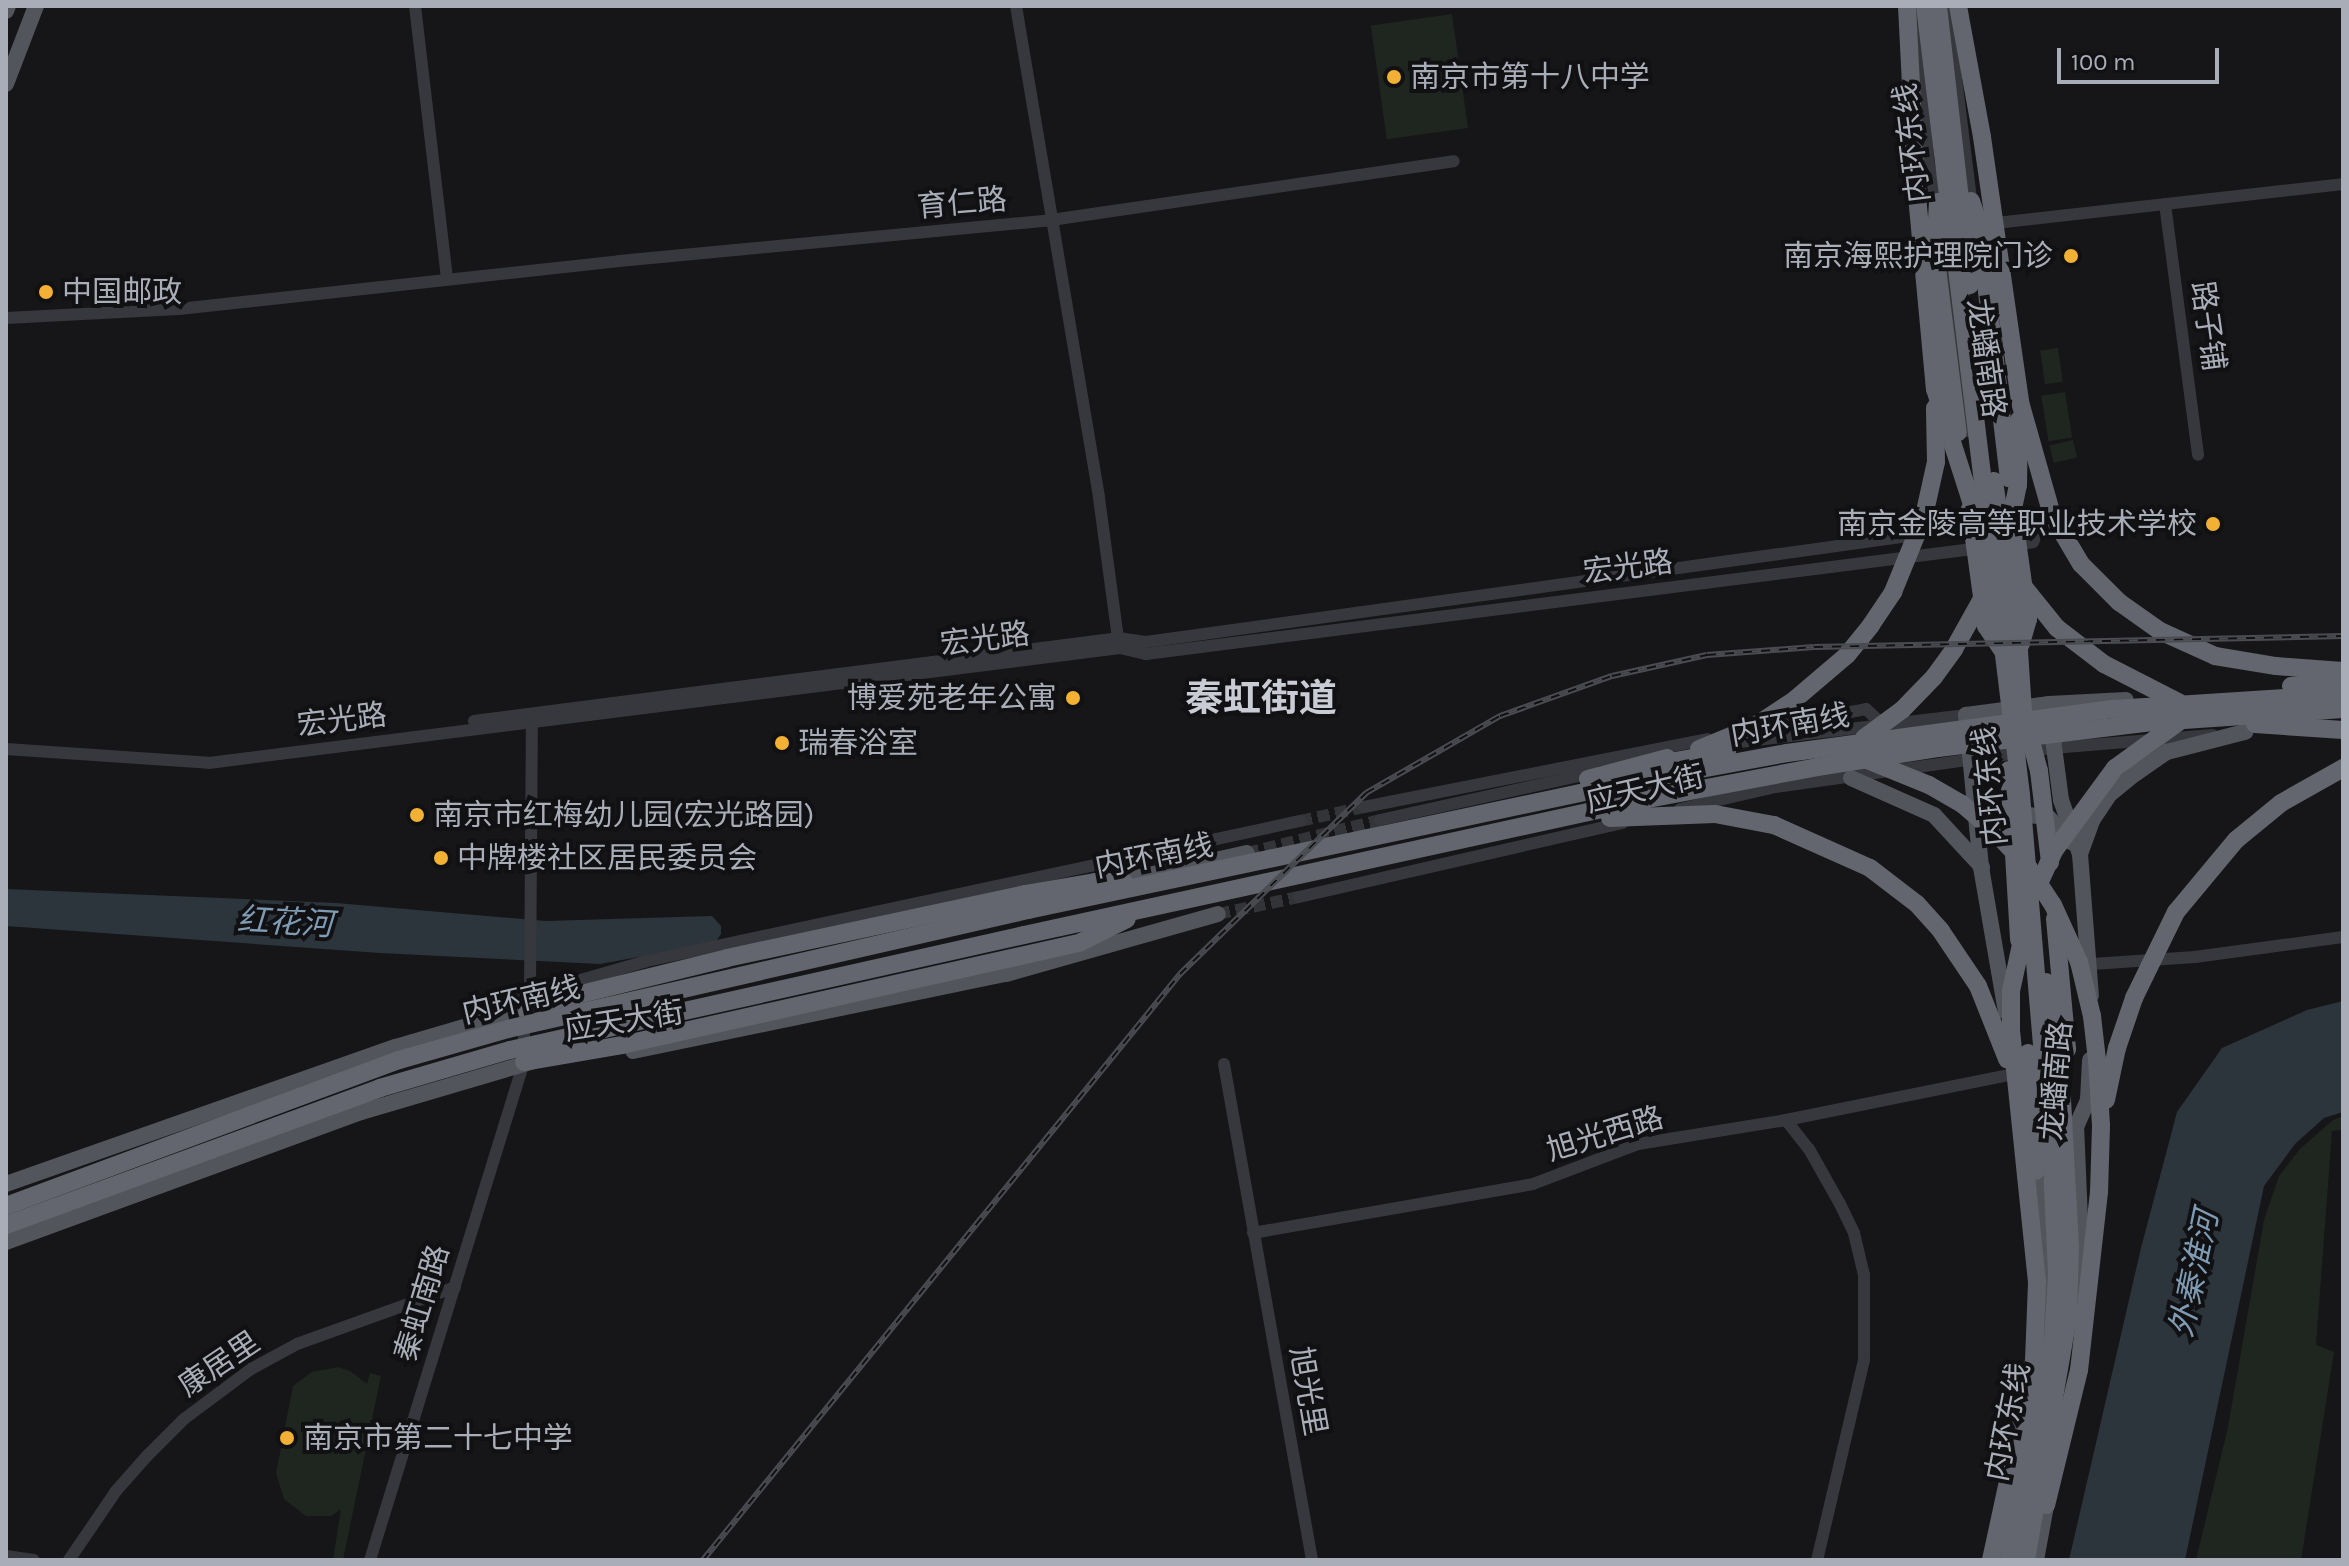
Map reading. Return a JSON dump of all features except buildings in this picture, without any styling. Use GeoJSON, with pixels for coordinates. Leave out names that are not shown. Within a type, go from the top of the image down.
{"type":"FeatureCollection","features":[{"type":"Feature","properties":{"kind":"highway"},"geometry":{"type":"LineString","coordinates":[[1898,6],[1912,110],[1928,160]]}},
{"type":"Feature","properties":{"kind":"highway"},"geometry":{"type":"LineString","coordinates":[[1609,774],[1692,752],[1755,726],[1819,682],[1847,655],[1893,592],[1924,516],[1936,462],[1935,389],[1916,185],[1907,6]]}},
{"type":"Feature","properties":{"kind":"highway","name":"内环东线"},"geometry":{"type":"LineString","coordinates":[[1925,6],[2011,651]]}},
{"type":"Feature","properties":{"kind":"highway","name":"内环东线"},"geometry":{"type":"LineString","coordinates":[[1938,6],[1989,444],[2043,956],[2062,1100],[2070,1247],[2066,1330],[2026,1560]]}},
{"type":"Feature","properties":{"kind":"highway"},"geometry":{"type":"LineString","coordinates":[[1958,6],[1982,137],[2020,402],[2052,515],[2081,564],[2119,602],[2160,631],[2215,656],[2276,666],[2343,671]]}},
{"type":"Feature","properties":{"kind":"highway"},"geometry":{"type":"LineString","coordinates":[[1938,202],[1935,252],[1986,626],[2011,651],[2028,619],[1979,224],[1971,201]]}},
{"type":"Feature","properties":{"kind":"highway"},"geometry":{"type":"LineString","coordinates":[[1935,389],[1972,504],[2024,591],[2057,628],[2104,664],[2191,708],[2250,723],[2343,730]]}},
{"type":"Feature","properties":{"kind":"highway"},"geometry":{"type":"LineString","coordinates":[[1223,891],[1284,890],[1711,799],[1770,783],[1821,762],[1870,735],[1902,710],[1954,649],[1986,597],[2001,562],[2018,485],[2020,402]]}},
{"type":"Feature","properties":{"kind":"highway"},"geometry":{"type":"LineString","coordinates":[[2037,1179],[2011,991],[2023,930],[2036,888],[2054,851],[2115,768],[2181,721],[2241,695],[2343,680]]}},
{"type":"Feature","properties":{"kind":"highway","name":"内环南线"},"geometry":{"type":"LineString","coordinates":[[6,1206],[399,1060],[508,1029],[1028,910],[1234,869],[1641,780],[1801,751],[2114,709],[2343,692]]}},
{"type":"Feature","properties":{"kind":"highway","name":"内环南线"},"geometry":{"type":"LineString","coordinates":[[6,1225],[380,1088],[510,1050],[1223,891],[1648,799],[1817,767],[1938,748],[2154,722],[2343,709]]}},
{"type":"Feature","properties":{"kind":"highway"},"geometry":{"type":"LineString","coordinates":[[2017,710],[2039,771],[2076,1127]]}},
{"type":"Feature","properties":{"kind":"highway"},"geometry":{"type":"LineString","coordinates":[[1991,1560],[2034,1361],[2037,1282],[2022,1085],[2008,800],[2017,710]]}},
{"type":"Feature","properties":{"kind":"highway","name":"内环东线"},"geometry":{"type":"LineString","coordinates":[[2009,1560],[2053,1340],[2057,1275],[2052,1167],[2021,795],[2017,710]]}},
{"type":"Feature","properties":{"kind":"highway"},"geometry":{"type":"LineString","coordinates":[[1234,869],[1305,841],[1609,774],[1747,749],[1801,747],[1852,755],[1890,768],[1962,804],[1996,833],[2028,867],[2068,934],[2079,962],[2092,1016],[2101,1126],[2099,1192],[2079,1370],[2050,1493],[2026,1560]]}},
{"type":"Feature","properties":{"kind":"highway"},"geometry":{"type":"LineString","coordinates":[[2101,1126],[2117,1048],[2134,998],[2176,912],[2236,840],[2281,803],[2343,768]]}},
{"type":"Feature","properties":{"kind":"highway"},"geometry":{"type":"LineString","coordinates":[[1620,816],[1715,814],[1774,825],[1870,868],[1917,904],[1960,958],[1995,1024],[2022,1085]]}},
{"type":"Feature","properties":{"kind":"highway"},"geometry":{"type":"LineString","coordinates":[[528,996],[615,984],[1025,894],[1095,882],[1174,881]]}},
{"type":"Feature","properties":{"kind":"highway"},"geometry":{"type":"LineString","coordinates":[[524,1062],[622,1045],[1081,942],[1149,908]]}},
{"type":"Feature","properties":{"kind":"main road"},"geometry":{"type":"LineString","coordinates":[[6,84],[36,6]]}},
{"type":"Feature","properties":{"kind":"main road","name":"应天大街"},"geometry":{"type":"LineString","coordinates":[[1966,715],[2049,704],[2343,692]]}},
{"type":"Feature","properties":{"kind":"main road","name":"龙蟠南路"},"geometry":{"type":"LineString","coordinates":[[2036,1560],[2073,1361],[2081,1244],[2076,1127],[2088,1100],[2092,964],[2080,854],[2061,800],[2049,704]]}},
{"type":"Feature","properties":{"kind":"main road","name":"龙蟠南路"},"geometry":{"type":"LineString","coordinates":[[1966,715],[1981,867],[2022,1085]]}},
{"type":"Feature","properties":{"kind":"main road"},"geometry":{"type":"LineString","coordinates":[[1851,778],[1934,815],[1981,867],[1992,838],[2005,820],[2028,815],[2048,817],[2080,854],[2101,806],[2110,794],[2135,774],[2167,752],[2245,732]]}},
{"type":"Feature","properties":{"kind":"main road","name":"应天大街"},"geometry":{"type":"LineString","coordinates":[[6,1184],[396,1047],[501,1014],[528,996],[617,992],[1247,853]]}},
{"type":"Feature","properties":{"kind":"main road","name":"应天大街"},"geometry":{"type":"LineString","coordinates":[[6,1242],[361,1112],[524,1062],[623,1053],[1006,974],[1218,914]]}},
{"type":"Feature","properties":{"kind":"main road","name":"龙蟠南路"},"geometry":{"type":"LineString","coordinates":[[2002,1560],[2020,1476],[2045,1325],[2044,1257],[2037,1179]]}},
{"type":"Feature","properties":{"kind":"street"},"geometry":{"type":"LineString","coordinates":[[415,6],[447,279]]}},
{"type":"Feature","properties":{"kind":"street"},"geometry":{"type":"LineString","coordinates":[[1016,6],[1051,220],[1454,161]]}},
{"type":"Feature","properties":{"kind":"street","name":"龙蟠南路"},"geometry":{"type":"LineString","coordinates":[[1916,6],[1928,160],[1938,202],[1974,527],[1969,550]]}},
{"type":"Feature","properties":{"kind":"street","name":"龙蟠南路"},"geometry":{"type":"LineString","coordinates":[[1947,6],[2005,523]]}},
{"type":"Feature","properties":{"kind":"street"},"geometry":{"type":"LineString","coordinates":[[1979,224],[2343,184]]}},
{"type":"Feature","properties":{"kind":"street","name":"路子铺"},"geometry":{"type":"LineString","coordinates":[[2165,204],[2198,455]]}},
{"type":"Feature","properties":{"kind":"street","name":"育仁路"},"geometry":{"type":"LineString","coordinates":[[6,318],[179,309],[447,279],[1051,220],[1119,643]]}},
{"type":"Feature","properties":{"kind":"street","name":"宏光路"},"geometry":{"type":"LineString","coordinates":[[6,741],[209,756],[1119,643],[1146,642],[2005,523],[2032,521],[2037,526],[2033,542],[1146,654],[1119,643]]}},
{"type":"Feature","properties":{"kind":"street"},"geometry":{"type":"LineString","coordinates":[[1364,807],[1866,709],[1882,724]]}},
{"type":"Feature","properties":{"kind":"street","name":"应天大街"},"geometry":{"type":"LineString","coordinates":[[1380,820],[1719,745],[1966,715]]}},
{"type":"Feature","properties":{"kind":"street"},"geometry":{"type":"LineString","coordinates":[[528,996],[532,718]]}},
{"type":"Feature","properties":{"kind":"street","name":"宏光路"},"geometry":{"type":"LineString","coordinates":[[6,749],[209,763],[532,718]]}},
{"type":"Feature","properties":{"kind":"street","name":"应天大街"},"geometry":{"type":"LineString","coordinates":[[1299,897],[1775,787],[2053,748],[2343,723]]}},
{"type":"Feature","properties":{"kind":"street","name":"应天大街"},"geometry":{"type":"LineString","coordinates":[[528,996],[647,961],[1300,821]]}},
{"type":"Feature","properties":{"kind":"street"},"geometry":{"type":"LineString","coordinates":[[2092,964],[2195,957],[2343,937]]}},
{"type":"Feature","properties":{"kind":"street","name":"秦虹南路"},"geometry":{"type":"LineString","coordinates":[[370,1560],[524,1062],[528,996]]}},
{"type":"Feature","properties":{"kind":"street","name":"旭光里"},"geometry":{"type":"LineString","coordinates":[[1224,1064],[1312,1560]]}},
{"type":"Feature","properties":{"kind":"street","name":"旭光西路"},"geometry":{"type":"LineString","coordinates":[[1253,1233],[1533,1184],[1638,1144],[2022,1085]]}},
{"type":"Feature","properties":{"kind":"street"},"geometry":{"type":"LineString","coordinates":[[1786,1120],[1809,1149],[1840,1204],[1854,1233],[1864,1275],[1864,1360],[1817,1560]]}},
{"type":"Feature","properties":{"kind":"street","name":"康居里"},"geometry":{"type":"LineString","coordinates":[[69,1560],[116,1491],[147,1456],[184,1419],[251,1369],[297,1344],[455,1287]]}},
{"type":"Feature","properties":{"kind":"street"},"geometry":{"type":"LineString","coordinates":[[6,1556],[34,1560]]}},
{"type":"Feature","properties":{"kind":"shaded area"},"geometry":{"type":"Polygon","coordinates":[[[1452,14],[1468,128],[1387,139],[1371,25],[1452,14]]]}},
{"type":"Feature","properties":{"kind":"shaded area"},"geometry":{"type":"Polygon","coordinates":[[[2058,348],[2063,382],[2045,384],[2040,351],[2058,348]]]}},
{"type":"Feature","properties":{"kind":"shaded area"},"geometry":{"type":"Polygon","coordinates":[[[2065,392],[2072,437],[2048,441],[2041,396],[2065,392]]]}},
{"type":"Feature","properties":{"kind":"shaded area"},"geometry":{"type":"Polygon","coordinates":[[[2073,440],[2077,458],[2054,463],[2050,445],[2073,440]]]}},
{"type":"Feature","properties":{"kind":"shaded area"},"geometry":{"type":"Polygon","coordinates":[[[2343,1116],[2343,1130],[2332,1131],[2316,1345],[2334,1352],[2301,1560],[2196,1560],[2228,1427],[2264,1220],[2279,1176],[2300,1149],[2333,1120],[2343,1116]]]}},
{"type":"Feature","properties":{"kind":"shaded area"},"geometry":{"type":"Polygon","coordinates":[[[338,1367],[350,1371],[367,1384],[370,1373],[381,1376],[343,1560],[333,1560],[341,1509],[331,1516],[306,1516],[284,1499],[276,1473],[293,1386],[312,1372],[338,1367]]]}},
{"type":"Feature","properties":{"kind":"water","name":"红花河"},"geometry":{"type":"Polygon","coordinates":[[[6,889],[336,903],[546,921],[712,916],[721,926],[721,934],[715,943],[600,964],[380,953],[6,926],[6,889]]]}},
{"type":"Feature","properties":{"kind":"water","name":"外秦淮河"},"geometry":{"type":"Polygon","coordinates":[[[2343,1001],[2343,1112],[2324,1118],[2295,1144],[2264,1186],[2185,1560],[2069,1560],[2141,1248],[2177,1112],[2222,1048],[2307,1010],[2343,1001]]]}},
{"type":"Feature","properties":{"kind":"tunnel"},"geometry":{"type":"LineString","coordinates":[[1300,821],[1364,807]]}},
{"type":"Feature","properties":{"kind":"tunnel"},"geometry":{"type":"LineString","coordinates":[[1247,853],[1380,820]]}},
{"type":"Feature","properties":{"kind":"tunnel"},"geometry":{"type":"LineString","coordinates":[[1218,914],[1299,897]]}},
{"type":"Feature","properties":{"kind":"railway"},"geometry":{"type":"LineString","coordinates":[[703,1560],[1180,974],[1366,793],[1500,716],[1612,676],[1707,655],[1814,647],[2343,636]]}},
{"type":"Feature","properties":{"kind":"place","name":"南京市第十八中学"},"geometry":{"type":"Point","coordinates":[1394,77]}},
{"type":"Feature","properties":{"kind":"place","name":"南京海熙护理院门诊"},"geometry":{"type":"Point","coordinates":[2071,256]}},
{"type":"Feature","properties":{"kind":"place","name":"中国邮政"},"geometry":{"type":"Point","coordinates":[46,292]}},
{"type":"Feature","properties":{"kind":"place","name":"南京金陵高等职业技术学校"},"geometry":{"type":"Point","coordinates":[2213,524]}},
{"type":"Feature","properties":{"kind":"place","name":"博爱苑老年公寓"},"geometry":{"type":"Point","coordinates":[1073,698]}},
{"type":"Feature","properties":{"kind":"place","name":"瑞春浴室"},"geometry":{"type":"Point","coordinates":[782,743]}},
{"type":"Feature","properties":{"kind":"place","name":"南京市红梅幼儿园(宏光路园)"},"geometry":{"type":"Point","coordinates":[417,815]}},
{"type":"Feature","properties":{"kind":"place","name":"中牌楼社区居民委员会"},"geometry":{"type":"Point","coordinates":[441,858]}},
{"type":"Feature","properties":{"kind":"place","name":"南京市第二十七中学"},"geometry":{"type":"Point","coordinates":[287,1438]}},
{"type":"Feature","properties":{"kind":"district","name":"秦虹街道"},"geometry":{"type":"Point","coordinates":[1261,699]}}]}
